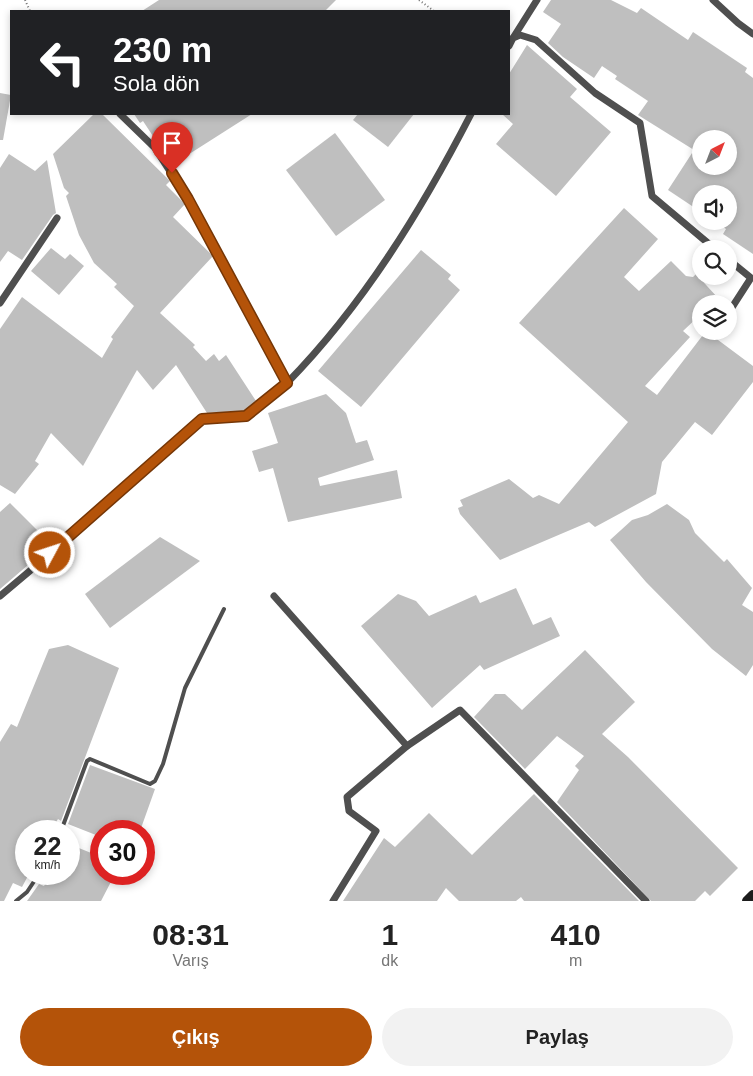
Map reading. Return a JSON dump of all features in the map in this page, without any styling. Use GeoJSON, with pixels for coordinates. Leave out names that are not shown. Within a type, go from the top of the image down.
{"type":"FeatureCollection","features":[{"type":"Feature","properties":{"kind":"street"},"geometry":{"type":"LineString","coordinates":[[510,44],[536,0]]}},
{"type":"Feature","properties":{"kind":"street"},"geometry":{"type":"LineString","coordinates":[[713,0],[753,34]]}},
{"type":"Feature","properties":{"kind":"street"},"geometry":{"type":"LineString","coordinates":[[513,38],[520,35],[536,40],[595,93],[640,123],[652,196],[704,240]]}},
{"type":"Feature","properties":{"kind":"street"},"geometry":{"type":"LineString","coordinates":[[121,115],[155,148],[188,199],[287,383]]}},
{"type":"Feature","properties":{"kind":"street"},"geometry":{"type":"LineString","coordinates":[[0,596],[76,532],[202,419],[246,416],[287,383],[322,347],[396,247],[440,174],[471,115]]}},
{"type":"Feature","properties":{"kind":"street"},"geometry":{"type":"LineString","coordinates":[[0,303],[57,218]]}},
{"type":"Feature","properties":{"kind":"street"},"geometry":{"type":"LineString","coordinates":[[737,267],[751,278],[737,300]]}},
{"type":"Feature","properties":{"kind":"street"},"geometry":{"type":"LineString","coordinates":[[274,596],[407,746]]}},
{"type":"Feature","properties":{"kind":"street"},"geometry":{"type":"LineString","coordinates":[[333,901],[376,831],[349,810],[347,797],[407,746],[460,710],[646,901]]}},
{"type":"Feature","properties":{"kind":"street"},"geometry":{"type":"LineString","coordinates":[[748,901],[753,895]]}},
{"type":"Feature","properties":{"kind":"lane"},"geometry":{"type":"LineString","coordinates":[[65,820],[87,761],[90,759],[150,784],[155,781],[163,764],[185,688],[224,609]]}},
{"type":"Feature","properties":{"kind":"lane"},"geometry":{"type":"LineString","coordinates":[[16,901],[27,892],[32,885]]}},
{"type":"Feature","properties":{"kind":"path"},"geometry":{"type":"LineString","coordinates":[[418,0],[433,10]]}},
{"type":"Feature","properties":{"kind":"building"},"geometry":{"type":"Polygon","coordinates":[[[159,0],[336,0],[326,10],[144,10],[159,0]]]}},
{"type":"Feature","properties":{"kind":"building"},"geometry":{"type":"Polygon","coordinates":[[[551,0],[611,0],[637,13],[641,8],[688,40],[693,32],[747,68],[745,72],[753,78],[753,254],[737,243],[737,240],[732,240],[723,234],[725,230],[737,230],[737,185],[692,185],[692,206],[668,190],[692,153],[692,175],[738,175],[738,130],[692,130],[692,149],[638,115],[648,101],[615,79],[617,76],[602,66],[594,78],[563,57],[548,43],[561,24],[543,12],[551,0]]]}},
{"type":"Feature","properties":{"kind":"building"},"geometry":{"type":"Polygon","coordinates":[[[527,45],[577,89],[570,97],[611,132],[556,196],[496,144],[513,124],[503,115],[510,115],[510,72],[527,45]]]}},
{"type":"Feature","properties":{"kind":"building"},"geometry":{"type":"Polygon","coordinates":[[[0,93],[10,95],[10,101],[3,140],[0,140],[0,93]]]}},
{"type":"Feature","properties":{"kind":"building"},"geometry":{"type":"Polygon","coordinates":[[[93,115],[103,115],[170,181],[166,185],[185,204],[173,217],[213,256],[160,313],[195,345],[193,347],[206,361],[214,354],[219,361],[226,355],[256,401],[244,411],[207,413],[176,365],[153,390],[137,370],[83,466],[51,433],[35,461],[39,464],[15,494],[0,485],[0,329],[22,297],[102,358],[113,339],[111,337],[134,306],[114,287],[117,284],[94,263],[79,235],[66,196],[69,193],[64,188],[53,154],[93,115]]]}},
{"type":"Feature","properties":{"kind":"building"},"geometry":{"type":"Polygon","coordinates":[[[135,115],[250,115],[172,165],[143,121],[140,123],[135,115]]]}},
{"type":"Feature","properties":{"kind":"building"},"geometry":{"type":"Polygon","coordinates":[[[357,115],[413,115],[388,147],[353,120],[357,115]]]}},
{"type":"Feature","properties":{"kind":"building"},"geometry":{"type":"Polygon","coordinates":[[[335,133],[385,200],[336,236],[286,170],[335,133]]]}},
{"type":"Feature","properties":{"kind":"building"},"geometry":{"type":"Polygon","coordinates":[[[9,154],[35,171],[47,160],[56,213],[22,260],[8,251],[0,262],[0,168],[9,154]]]}},
{"type":"Feature","properties":{"kind":"building"},"geometry":{"type":"Polygon","coordinates":[[[624,208],[658,239],[624,277],[639,291],[671,261],[686,276],[692,277],[692,285],[706,285],[715,295],[692,295],[692,322],[683,331],[690,337],[645,386],[657,395],[699,340],[718,340],[753,366],[753,382],[712,435],[695,422],[662,462],[656,494],[595,527],[589,522],[500,560],[460,514],[458,508],[463,506],[460,500],[509,479],[533,498],[539,495],[559,504],[628,422],[519,323],[624,208]]]}},
{"type":"Feature","properties":{"kind":"building"},"geometry":{"type":"Polygon","coordinates":[[[51,248],[65,259],[70,254],[84,266],[59,295],[31,271],[51,248]]]}},
{"type":"Feature","properties":{"kind":"building"},"geometry":{"type":"Polygon","coordinates":[[[421,250],[451,275],[448,279],[460,290],[361,407],[318,371],[421,250]]]}},
{"type":"Feature","properties":{"kind":"building"},"geometry":{"type":"Polygon","coordinates":[[[326,394],[346,413],[356,443],[367,440],[374,460],[318,478],[320,486],[397,470],[402,498],[288,522],[273,468],[259,472],[252,451],[278,443],[268,413],[326,394]]]}},
{"type":"Feature","properties":{"kind":"building"},"geometry":{"type":"Polygon","coordinates":[[[10,503],[41,534],[27,547],[35,559],[0,589],[0,512],[10,503]]]}},
{"type":"Feature","properties":{"kind":"building"},"geometry":{"type":"Polygon","coordinates":[[[667,504],[689,520],[695,533],[724,562],[727,559],[752,588],[742,605],[753,612],[753,665],[746,676],[712,649],[646,582],[610,540],[632,520],[648,515],[667,504]]]}},
{"type":"Feature","properties":{"kind":"building"},"geometry":{"type":"Polygon","coordinates":[[[160,537],[200,561],[110,628],[85,594],[160,537]]]}},
{"type":"Feature","properties":{"kind":"building"},"geometry":{"type":"Polygon","coordinates":[[[516,588],[533,625],[551,617],[560,636],[484,670],[480,665],[432,708],[361,626],[398,594],[416,601],[429,616],[476,595],[480,603],[516,588]]]}},
{"type":"Feature","properties":{"kind":"building"},"geometry":{"type":"Polygon","coordinates":[[[68,645],[119,668],[61,820],[15,820],[15,884],[13,883],[4,901],[0,901],[0,742],[11,724],[17,727],[49,649],[68,645]]]}},
{"type":"Feature","properties":{"kind":"building"},"geometry":{"type":"Polygon","coordinates":[[[585,650],[635,702],[602,734],[628,757],[738,868],[710,896],[705,891],[695,901],[651,901],[557,802],[579,770],[575,766],[584,756],[557,736],[525,769],[474,717],[495,694],[505,694],[522,710],[585,650]]]}},
{"type":"Feature","properties":{"kind":"building"},"geometry":{"type":"Polygon","coordinates":[[[90,765],[155,789],[144,820],[90,820],[90,833],[80,829],[80,820],[69,820],[90,765]]]}},
{"type":"Feature","properties":{"kind":"building"},"geometry":{"type":"Polygon","coordinates":[[[534,794],[639,901],[524,901],[521,897],[516,901],[459,901],[446,888],[437,901],[343,901],[384,838],[395,847],[429,813],[472,855],[534,794]]]}},
{"type":"Feature","properties":{"kind":"building"},"geometry":{"type":"Polygon","coordinates":[[[80,848],[90,853],[90,885],[109,885],[101,901],[27,901],[38,885],[80,885],[80,848]]]}},
{"type":"Feature","properties":{"kind":"route"},"geometry":{"type":"LineString","coordinates":[[50,553],[202,419],[246,416],[287,383],[188,199],[172,173]]}}]}
